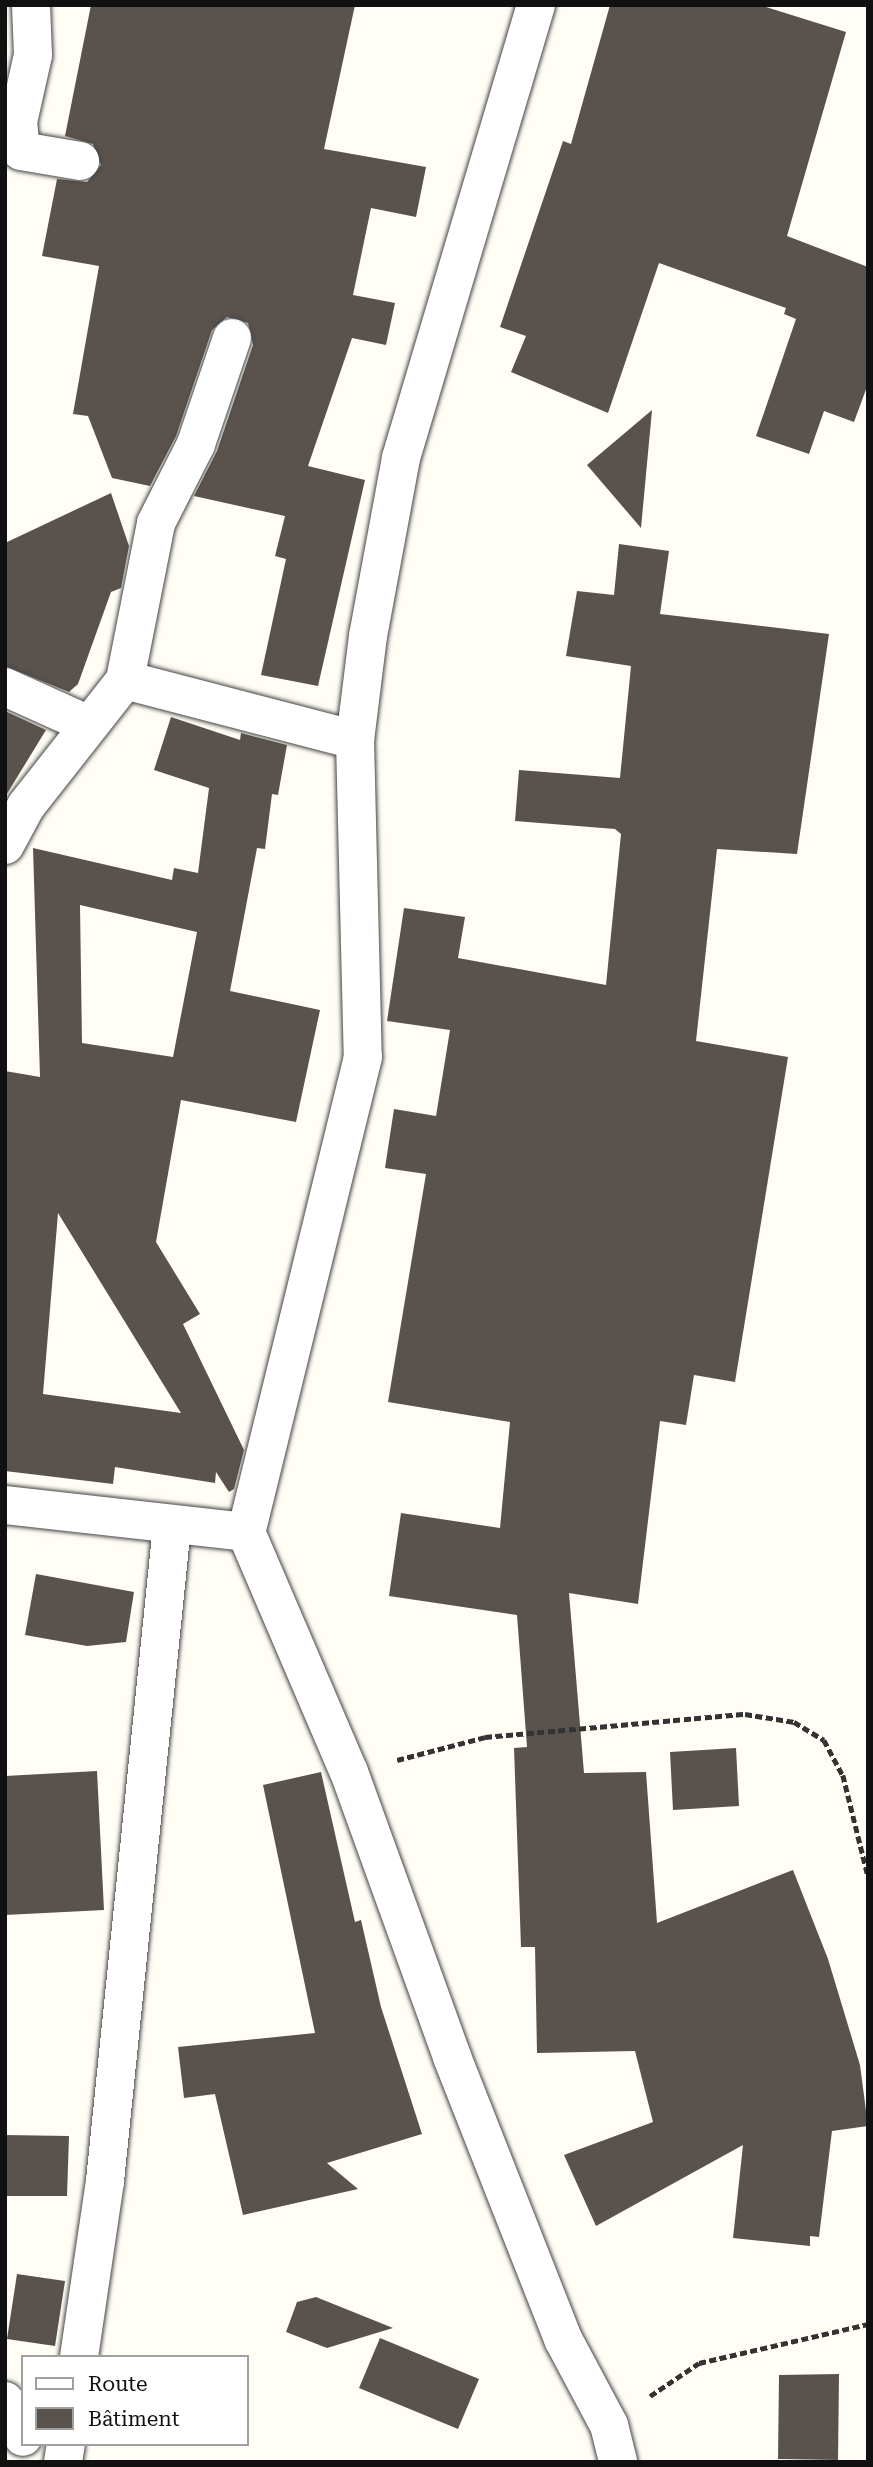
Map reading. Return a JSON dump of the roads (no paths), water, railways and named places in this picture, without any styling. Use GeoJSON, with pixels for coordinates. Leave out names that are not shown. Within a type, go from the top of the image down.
{"type":"FeatureCollection","features":[{"type":"Feature","properties":{"kind":"street"},"geometry":{"type":"LineString","coordinates":[[31,5],[33,55],[18,122],[21,151],[80,161]]}},
{"type":"Feature","properties":{"kind":"street"},"geometry":{"type":"LineString","coordinates":[[536,5],[401,458],[368,636],[355,740],[363,1057],[246,1532],[349,1772],[452,2057],[563,2339],[609,2425],[618,2462]]}},
{"type":"Feature","properties":{"kind":"street"},"geometry":{"type":"LineString","coordinates":[[5,845],[26,807],[87,724],[125,680],[156,523],[196,444],[232,338]]}},
{"type":"Feature","properties":{"kind":"street"},"geometry":{"type":"LineString","coordinates":[[125,680],[355,740]]}},
{"type":"Feature","properties":{"kind":"street"},"geometry":{"type":"LineString","coordinates":[[5,687],[87,724]]}},
{"type":"Feature","properties":{"kind":"street"},"geometry":{"type":"LineString","coordinates":[[5,1505],[172,1526],[246,1532]]}},
{"type":"Feature","properties":{"kind":"street"},"geometry":{"type":"LineString","coordinates":[[79,2355],[105,2181],[172,1526]]}},
{"type":"Feature","properties":{"kind":"street"},"geometry":{"type":"LineString","coordinates":[[5,2402],[21,2433]]}},
{"type":"Feature","properties":{"kind":"street"},"geometry":{"type":"LineString","coordinates":[[27,2446],[35,2462]]}}]}
